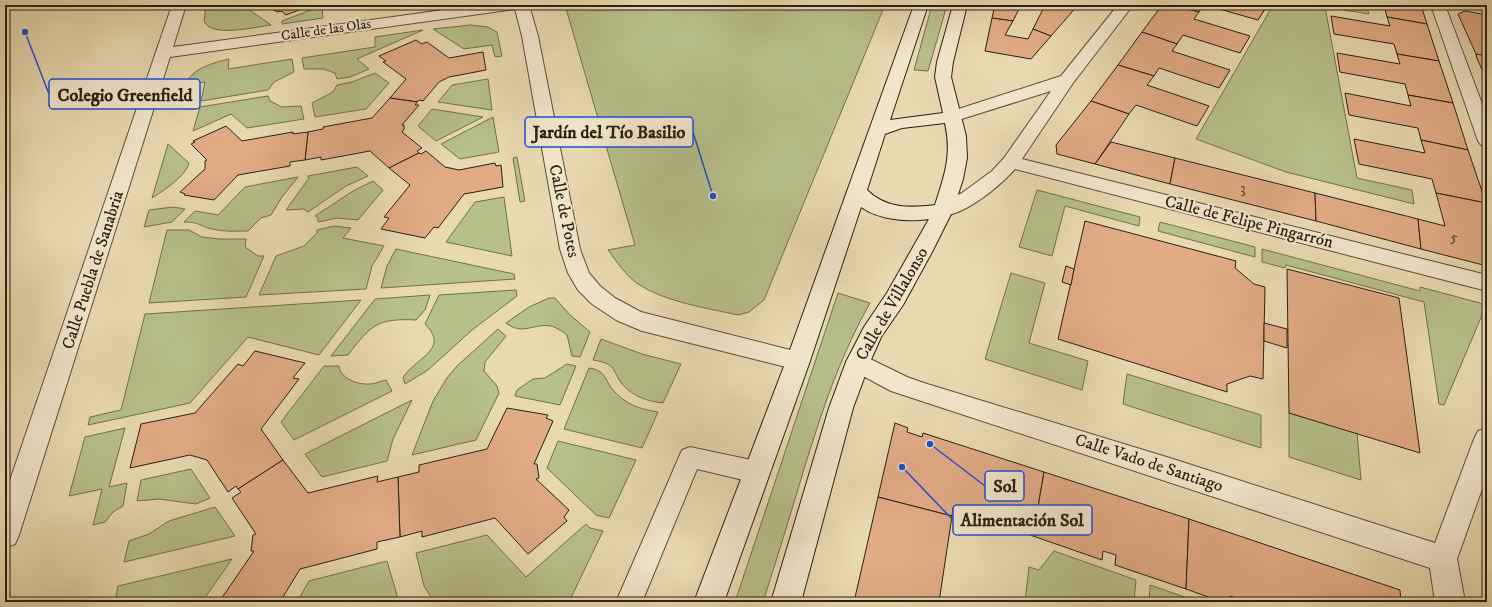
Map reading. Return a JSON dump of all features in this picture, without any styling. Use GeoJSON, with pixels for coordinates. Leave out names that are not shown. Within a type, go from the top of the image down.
{"type":"FeatureCollection","features":[{"type":"Feature","properties":{"kind":"street","name":"Calle Puebla de Sanabria"},"geometry":{"type":"LineString","coordinates":[[5,535],[179,5]]}},
{"type":"Feature","properties":{"kind":"street","name":"Calle de las Olas"},"geometry":{"type":"LineString","coordinates":[[164,53],[513,5]]}},
{"type":"Feature","properties":{"kind":"street","name":"Calle de Potes"},"geometry":{"type":"LineString","coordinates":[[522,5],[530,36],[570,249],[580,275],[598,297],[620,312],[642,322],[798,361]]}},
{"type":"Feature","properties":{"kind":"street"},"geometry":{"type":"LineString","coordinates":[[709,602],[798,361],[921,5]]}},
{"type":"Feature","properties":{"kind":"street","name":"Calle de Villalonso"},"geometry":{"type":"LineString","coordinates":[[786,602],[841,408],[858,362],[872,333],[922,252],[943,210],[953,179],[958,158],[957,136],[943,77],[945,62],[960,5]]}},
{"type":"Feature","properties":{"kind":"street"},"geometry":{"type":"LineString","coordinates":[[857,192],[873,206],[891,211],[912,214],[943,210],[969,198],[986,186],[1011,162],[1067,80],[1126,5]]}},
{"type":"Feature","properties":{"kind":"street"},"geometry":{"type":"LineString","coordinates":[[1438,5],[1487,141]]}},
{"type":"Feature","properties":{"kind":"street"},"geometry":{"type":"LineString","coordinates":[[877,131],[899,122],[952,117],[1067,80]]}},
{"type":"Feature","properties":{"kind":"street","name":"Calle de Felipe Pingarrón"},"geometry":{"type":"LineString","coordinates":[[1011,162],[1487,283]]}},
{"type":"Feature","properties":{"kind":"street","name":"Calle Vado de Santiago"},"geometry":{"type":"LineString","coordinates":[[858,362],[900,384],[921,392],[1174,471],[1442,559]]}},
{"type":"Feature","properties":{"kind":"street"},"geometry":{"type":"LineString","coordinates":[[1450,602],[1442,559],[1487,440]]}},
{"type":"Feature","properties":{"kind":"lane"},"geometry":{"type":"LineString","coordinates":[[629,602],[690,457],[756,472]]}},
{"type":"Feature","properties":{"kind":"green space"},"geometry":{"type":"Polygon","coordinates":[[[206,5],[214,5],[213,10],[244,6],[271,25],[234,30],[215,29],[208,26],[204,21],[206,5]]]}},
{"type":"Feature","properties":{"kind":"green space"},"geometry":{"type":"Polygon","coordinates":[[[565,5],[885,5],[764,300],[749,312],[738,315],[686,304],[649,290],[634,281],[608,250],[635,245],[565,5]]]}},
{"type":"Feature","properties":{"kind":"green space"},"geometry":{"type":"Polygon","coordinates":[[[932,5],[947,5],[928,71],[914,70],[932,5]]]}},
{"type":"Feature","properties":{"kind":"green space"},"geometry":{"type":"Polygon","coordinates":[[[1273,5],[1366,5],[1369,14],[1325,7],[1357,178],[1412,190],[1414,204],[1286,172],[1196,139],[1273,5]]]}},
{"type":"Feature","properties":{"kind":"green space"},"geometry":{"type":"Polygon","coordinates":[[[322,7],[323,18],[282,24],[282,21],[322,7]]]}},
{"type":"Feature","properties":{"kind":"green space"},"geometry":{"type":"Polygon","coordinates":[[[471,25],[488,27],[497,32],[502,56],[495,57],[492,45],[464,49],[433,29],[471,25]]]}},
{"type":"Feature","properties":{"kind":"green space"},"geometry":{"type":"Polygon","coordinates":[[[423,30],[357,59],[369,69],[350,77],[337,79],[335,73],[323,69],[304,69],[302,58],[375,47],[375,37],[423,30]]]}},
{"type":"Feature","properties":{"kind":"green space"},"geometry":{"type":"Polygon","coordinates":[[[229,59],[228,69],[292,59],[294,72],[274,82],[268,90],[201,101],[205,82],[185,85],[188,79],[198,70],[229,59]]]}},
{"type":"Feature","properties":{"kind":"green space"},"geometry":{"type":"Polygon","coordinates":[[[375,73],[389,83],[366,109],[315,117],[312,103],[333,92],[337,85],[352,82],[375,73]]]}},
{"type":"Feature","properties":{"kind":"green space"},"geometry":{"type":"Polygon","coordinates":[[[488,79],[492,110],[438,102],[452,85],[488,79]]]}},
{"type":"Feature","properties":{"kind":"green space"},"geometry":{"type":"Polygon","coordinates":[[[268,96],[270,101],[282,107],[301,106],[304,119],[247,128],[231,114],[193,131],[200,107],[268,96]]]}},
{"type":"Feature","properties":{"kind":"green space"},"geometry":{"type":"Polygon","coordinates":[[[432,109],[483,117],[436,141],[418,126],[432,109]]]}},
{"type":"Feature","properties":{"kind":"green space"},"geometry":{"type":"Polygon","coordinates":[[[493,117],[499,152],[460,159],[441,144],[493,117]]]}},
{"type":"Feature","properties":{"kind":"green space"},"geometry":{"type":"Polygon","coordinates":[[[168,144],[189,163],[184,173],[179,178],[152,198],[168,144]]]}},
{"type":"Feature","properties":{"kind":"green space"},"geometry":{"type":"Polygon","coordinates":[[[517,157],[525,201],[520,202],[513,158],[517,157]]]}},
{"type":"Feature","properties":{"kind":"green space"},"geometry":{"type":"Polygon","coordinates":[[[357,167],[368,176],[346,186],[308,212],[304,209],[286,210],[309,178],[308,176],[357,167]]]}},
{"type":"Feature","properties":{"kind":"green space"},"geometry":{"type":"Polygon","coordinates":[[[298,177],[282,197],[271,215],[261,218],[248,231],[216,230],[196,223],[184,222],[195,211],[218,215],[245,187],[298,177]]]}},
{"type":"Feature","properties":{"kind":"green space"},"geometry":{"type":"Polygon","coordinates":[[[373,181],[383,190],[358,220],[337,218],[318,222],[318,218],[315,216],[353,191],[373,181]]]}},
{"type":"Feature","properties":{"kind":"green space"},"geometry":{"type":"Polygon","coordinates":[[[1037,190],[1140,217],[1139,226],[1065,206],[1052,256],[1019,247],[1037,190]]]}},
{"type":"Feature","properties":{"kind":"green space"},"geometry":{"type":"Polygon","coordinates":[[[504,197],[512,256],[446,242],[475,202],[504,197]]]}},
{"type":"Feature","properties":{"kind":"green space"},"geometry":{"type":"Polygon","coordinates":[[[173,207],[185,209],[172,222],[144,227],[149,210],[173,207]]]}},
{"type":"Feature","properties":{"kind":"green space"},"geometry":{"type":"Polygon","coordinates":[[[1160,222],[1255,247],[1255,257],[1158,231],[1160,222]]]}},
{"type":"Feature","properties":{"kind":"green space"},"geometry":{"type":"Polygon","coordinates":[[[334,226],[351,228],[343,238],[384,246],[372,266],[366,289],[259,295],[276,256],[304,246],[317,233],[317,230],[334,226]]]}},
{"type":"Feature","properties":{"kind":"green space"},"geometry":{"type":"Polygon","coordinates":[[[167,230],[189,230],[202,237],[219,239],[246,239],[245,247],[258,256],[264,256],[246,297],[149,303],[167,230]]]}},
{"type":"Feature","properties":{"kind":"green space"},"geometry":{"type":"Polygon","coordinates":[[[396,249],[514,274],[515,279],[381,288],[387,266],[396,249]]]}},
{"type":"Feature","properties":{"kind":"green space"},"geometry":{"type":"Polygon","coordinates":[[[1262,249],[1420,291],[1420,287],[1480,303],[1485,308],[1444,405],[1439,404],[1424,302],[1286,265],[1285,268],[1262,262],[1262,249]]]}},
{"type":"Feature","properties":{"kind":"green space"},"geometry":{"type":"Polygon","coordinates":[[[1011,273],[1045,283],[1029,343],[1088,361],[1082,390],[985,359],[1011,273]]]}},
{"type":"Feature","properties":{"kind":"green space"},"geometry":{"type":"Polygon","coordinates":[[[516,290],[517,296],[472,330],[428,370],[405,384],[403,378],[408,371],[428,353],[432,347],[434,341],[432,333],[425,324],[439,295],[516,290]]]}},
{"type":"Feature","properties":{"kind":"green space"},"geometry":{"type":"Polygon","coordinates":[[[838,293],[870,303],[859,323],[832,384],[763,602],[735,602],[838,293]]]}},
{"type":"Feature","properties":{"kind":"green space"},"geometry":{"type":"Polygon","coordinates":[[[430,295],[425,310],[416,320],[392,320],[383,322],[369,330],[348,355],[331,356],[375,299],[430,295]]]}},
{"type":"Feature","properties":{"kind":"green space"},"geometry":{"type":"Polygon","coordinates":[[[549,298],[555,298],[570,315],[590,332],[580,357],[572,356],[567,335],[555,327],[539,326],[518,329],[506,323],[529,307],[549,298]]]}},
{"type":"Feature","properties":{"kind":"green space"},"geometry":{"type":"Polygon","coordinates":[[[361,300],[319,355],[248,337],[190,403],[88,425],[90,417],[121,410],[145,314],[361,300]]]}},
{"type":"Feature","properties":{"kind":"green space"},"geometry":{"type":"Polygon","coordinates":[[[498,329],[506,336],[485,362],[484,371],[497,386],[499,393],[476,440],[412,455],[433,401],[447,378],[457,366],[498,329]]]}},
{"type":"Feature","properties":{"kind":"green space"},"geometry":{"type":"Polygon","coordinates":[[[601,339],[642,354],[681,364],[663,403],[646,400],[632,393],[619,380],[613,368],[607,363],[593,360],[601,339]]]}},
{"type":"Feature","properties":{"kind":"green space"},"geometry":{"type":"Polygon","coordinates":[[[567,364],[576,366],[560,405],[515,396],[517,390],[533,379],[545,378],[567,364]]]}},
{"type":"Feature","properties":{"kind":"green space"},"geometry":{"type":"Polygon","coordinates":[[[324,366],[339,366],[340,371],[346,378],[356,382],[372,384],[386,380],[392,391],[294,440],[281,422],[324,366]]]}},
{"type":"Feature","properties":{"kind":"green space"},"geometry":{"type":"Polygon","coordinates":[[[589,368],[595,369],[602,373],[613,390],[628,403],[639,408],[658,412],[642,448],[564,429],[589,368]]]}},
{"type":"Feature","properties":{"kind":"green space"},"geometry":{"type":"Polygon","coordinates":[[[1127,374],[1261,415],[1261,448],[1123,404],[1127,374]]]}},
{"type":"Feature","properties":{"kind":"green space"},"geometry":{"type":"Polygon","coordinates":[[[412,400],[393,439],[387,461],[322,477],[305,454],[412,400]]]}},
{"type":"Feature","properties":{"kind":"green space"},"geometry":{"type":"Polygon","coordinates":[[[1289,413],[1357,433],[1361,480],[1289,457],[1289,413]]]}},
{"type":"Feature","properties":{"kind":"green space"},"geometry":{"type":"Polygon","coordinates":[[[125,428],[109,487],[127,483],[123,506],[113,512],[105,522],[93,525],[102,489],[69,496],[85,437],[125,428]]]}},
{"type":"Feature","properties":{"kind":"green space"},"geometry":{"type":"Polygon","coordinates":[[[558,441],[636,460],[609,518],[596,515],[547,468],[558,441]]]}},
{"type":"Feature","properties":{"kind":"green space"},"geometry":{"type":"Polygon","coordinates":[[[191,469],[210,498],[196,504],[159,499],[137,501],[141,480],[191,469]]]}},
{"type":"Feature","properties":{"kind":"green space"},"geometry":{"type":"Polygon","coordinates":[[[215,507],[235,536],[124,562],[129,541],[149,534],[169,521],[215,507]]]}},
{"type":"Feature","properties":{"kind":"green space"},"geometry":{"type":"Polygon","coordinates":[[[586,524],[590,528],[603,531],[569,602],[434,602],[424,586],[416,553],[487,535],[526,577],[586,524]]]}},
{"type":"Feature","properties":{"kind":"green space"},"geometry":{"type":"Polygon","coordinates":[[[1054,551],[1136,580],[1134,602],[1025,602],[1029,567],[1039,570],[1054,551]]]}},
{"type":"Feature","properties":{"kind":"green space"},"geometry":{"type":"Polygon","coordinates":[[[232,559],[202,602],[115,602],[118,586],[232,559]]]}},
{"type":"Feature","properties":{"kind":"green space"},"geometry":{"type":"Polygon","coordinates":[[[387,561],[399,602],[297,602],[309,581],[387,561]]]}},
{"type":"Feature","properties":{"kind":"green space"},"geometry":{"type":"Polygon","coordinates":[[[1150,585],[1199,602],[1149,602],[1150,585]]]}},
{"type":"Feature","properties":{"kind":"building"},"geometry":{"type":"Polygon","coordinates":[[[266,5],[312,5],[286,15],[281,11],[277,12],[266,5]]]}},
{"type":"Feature","properties":{"kind":"building"},"geometry":{"type":"Polygon","coordinates":[[[995,5],[1021,5],[1013,21],[992,18],[995,5]]]}},
{"type":"Feature","properties":{"kind":"building"},"geometry":{"type":"Polygon","coordinates":[[[1045,5],[1078,5],[1051,36],[1033,29],[1045,5]]]}},
{"type":"Feature","properties":{"kind":"building"},"geometry":{"type":"Polygon","coordinates":[[[1162,5],[1174,5],[1199,12],[1194,19],[1250,36],[1240,53],[1183,35],[1177,44],[1142,32],[1162,5]]]}},
{"type":"Feature","properties":{"kind":"building"},"geometry":{"type":"Polygon","coordinates":[[[1174,5],[1203,5],[1199,12],[1174,5]]]}},
{"type":"Feature","properties":{"kind":"building"},"geometry":{"type":"Polygon","coordinates":[[[1205,5],[1263,5],[1267,6],[1258,20],[1205,5]]]}},
{"type":"Feature","properties":{"kind":"building"},"geometry":{"type":"Polygon","coordinates":[[[1384,5],[1421,5],[1427,24],[1387,17],[1384,5]]]}},
{"type":"Feature","properties":{"kind":"building"},"geometry":{"type":"Polygon","coordinates":[[[1465,11],[1487,15],[1487,56],[1476,54],[1458,14],[1465,11]]]}},
{"type":"Feature","properties":{"kind":"building"},"geometry":{"type":"Polygon","coordinates":[[[1331,16],[1390,26],[1387,17],[1427,24],[1439,61],[1397,54],[1394,44],[1334,34],[1331,16]]]}},
{"type":"Feature","properties":{"kind":"building"},"geometry":{"type":"Polygon","coordinates":[[[992,18],[1013,21],[1005,35],[1028,39],[1033,29],[1051,36],[1031,59],[985,51],[992,18]]]}},
{"type":"Feature","properties":{"kind":"building"},"geometry":{"type":"Polygon","coordinates":[[[1142,32],[1177,44],[1172,51],[1230,70],[1219,88],[1159,68],[1154,76],[1118,65],[1142,32]]]}},
{"type":"Feature","properties":{"kind":"building"},"geometry":{"type":"Polygon","coordinates":[[[416,40],[422,44],[427,42],[449,58],[483,52],[486,70],[449,77],[439,82],[423,101],[419,100],[417,102],[390,98],[406,79],[383,62],[386,61],[379,56],[416,40]]]}},
{"type":"Feature","properties":{"kind":"building"},"geometry":{"type":"Polygon","coordinates":[[[1337,53],[1400,64],[1397,54],[1439,61],[1453,103],[1408,95],[1405,84],[1340,72],[1337,53]]]}},
{"type":"Feature","properties":{"kind":"building"},"geometry":{"type":"Polygon","coordinates":[[[1476,54],[1487,56],[1487,81],[1476,56],[1476,54]]]}},
{"type":"Feature","properties":{"kind":"building"},"geometry":{"type":"Polygon","coordinates":[[[1118,65],[1154,76],[1147,85],[1209,106],[1197,126],[1136,105],[1129,114],[1091,101],[1118,65]]]}},
{"type":"Feature","properties":{"kind":"building"},"geometry":{"type":"Polygon","coordinates":[[[1345,93],[1411,106],[1408,95],[1453,103],[1468,150],[1421,140],[1418,128],[1349,115],[1345,93]]]}},
{"type":"Feature","properties":{"kind":"building"},"geometry":{"type":"Polygon","coordinates":[[[390,98],[417,102],[415,105],[419,105],[402,125],[404,125],[404,129],[402,132],[422,148],[417,151],[419,153],[389,168],[370,151],[321,160],[321,157],[305,160],[308,132],[323,129],[323,127],[372,118],[390,98]]]}},
{"type":"Feature","properties":{"kind":"building"},"geometry":{"type":"Polygon","coordinates":[[[1091,101],[1129,114],[1095,164],[1057,154],[1056,145],[1091,101]]]}},
{"type":"Feature","properties":{"kind":"building"},"geometry":{"type":"Polygon","coordinates":[[[226,126],[242,141],[293,132],[293,134],[308,132],[305,160],[290,162],[290,166],[238,175],[214,200],[184,195],[185,194],[180,192],[205,169],[205,161],[207,160],[191,144],[195,142],[193,141],[226,126]]]}},
{"type":"Feature","properties":{"kind":"building"},"geometry":{"type":"Polygon","coordinates":[[[1354,139],[1425,153],[1421,140],[1468,150],[1486,203],[1436,193],[1432,179],[1359,164],[1354,139]]]}},
{"type":"Feature","properties":{"kind":"building"},"geometry":{"type":"Polygon","coordinates":[[[1111,142],[1175,158],[1170,184],[1095,164],[1111,142]]]}},
{"type":"Feature","properties":{"kind":"building"},"geometry":{"type":"Polygon","coordinates":[[[426,151],[445,167],[459,170],[495,163],[496,166],[501,165],[503,187],[464,194],[438,228],[434,227],[425,238],[381,229],[389,218],[384,217],[410,185],[389,168],[426,151]]]}},
{"type":"Feature","properties":{"kind":"building"},"geometry":{"type":"Polygon","coordinates":[[[1175,158],[1315,193],[1316,221],[1170,184],[1175,158]]]}},
{"type":"Feature","properties":{"kind":"building"},"geometry":{"type":"Polygon","coordinates":[[[1315,193],[1418,219],[1421,249],[1316,221],[1315,193]]]}},
{"type":"Feature","properties":{"kind":"building"},"geometry":{"type":"Polygon","coordinates":[[[1436,193],[1486,203],[1487,266],[1421,249],[1418,219],[1445,226],[1436,193]]]}},
{"type":"Feature","properties":{"kind":"building"},"geometry":{"type":"Polygon","coordinates":[[[1085,221],[1236,261],[1235,268],[1254,284],[1265,287],[1263,379],[1250,376],[1227,384],[1227,392],[1058,339],[1085,221]]]}},
{"type":"Feature","properties":{"kind":"building"},"geometry":{"type":"Polygon","coordinates":[[[1066,266],[1074,269],[1071,285],[1062,282],[1066,266]]]}},
{"type":"Feature","properties":{"kind":"building"},"geometry":{"type":"Polygon","coordinates":[[[1287,269],[1399,298],[1420,453],[1289,413],[1287,269]]]}},
{"type":"Feature","properties":{"kind":"building"},"geometry":{"type":"Polygon","coordinates":[[[1264,323],[1287,329],[1287,348],[1264,341],[1264,323]]]}},
{"type":"Feature","properties":{"kind":"building"},"geometry":{"type":"Polygon","coordinates":[[[255,351],[305,363],[293,378],[299,379],[261,429],[283,460],[238,489],[236,486],[228,492],[207,460],[190,455],[130,468],[141,424],[195,413],[238,364],[243,366],[255,351]]]}},
{"type":"Feature","properties":{"kind":"building"},"geometry":{"type":"Polygon","coordinates":[[[507,408],[548,415],[546,418],[553,421],[534,464],[537,464],[539,478],[536,479],[569,510],[564,517],[567,521],[528,554],[495,518],[422,537],[422,531],[400,537],[398,477],[419,472],[419,465],[487,449],[507,408]]]}},
{"type":"Feature","properties":{"kind":"building"},"geometry":{"type":"Polygon","coordinates":[[[895,423],[908,428],[907,432],[922,437],[923,433],[1044,472],[1033,536],[997,524],[998,515],[981,509],[979,518],[953,508],[952,516],[878,497],[895,423]]]}},
{"type":"Feature","properties":{"kind":"building"},"geometry":{"type":"Polygon","coordinates":[[[283,460],[308,493],[378,476],[377,482],[398,477],[400,537],[377,542],[377,549],[300,569],[280,602],[219,602],[254,551],[251,551],[253,535],[256,534],[232,498],[241,492],[238,489],[283,460]]]}},
{"type":"Feature","properties":{"kind":"building"},"geometry":{"type":"Polygon","coordinates":[[[1044,472],[1189,519],[1186,589],[1115,565],[1116,555],[1103,551],[1102,560],[1033,536],[1044,472]]]}},
{"type":"Feature","properties":{"kind":"building"},"geometry":{"type":"Polygon","coordinates":[[[878,497],[952,516],[939,602],[854,602],[878,497]]]}},
{"type":"Feature","properties":{"kind":"building"},"geometry":{"type":"Polygon","coordinates":[[[1189,519],[1400,590],[1401,602],[1246,602],[1230,596],[1230,602],[1222,602],[1186,589],[1189,519]]]}},
{"type":"Feature","properties":{"kind":"place","name":"Colegio Greenfield"},"geometry":{"type":"Point","coordinates":[25,32]}},
{"type":"Feature","properties":{"kind":"place","name":"Jardín del Tío Basilio"},"geometry":{"type":"Point","coordinates":[713,196]}},
{"type":"Feature","properties":{"kind":"place","name":"Sol"},"geometry":{"type":"Point","coordinates":[930,444]}},
{"type":"Feature","properties":{"kind":"place","name":"Alimentación Sol"},"geometry":{"type":"Point","coordinates":[902,467]}}]}
